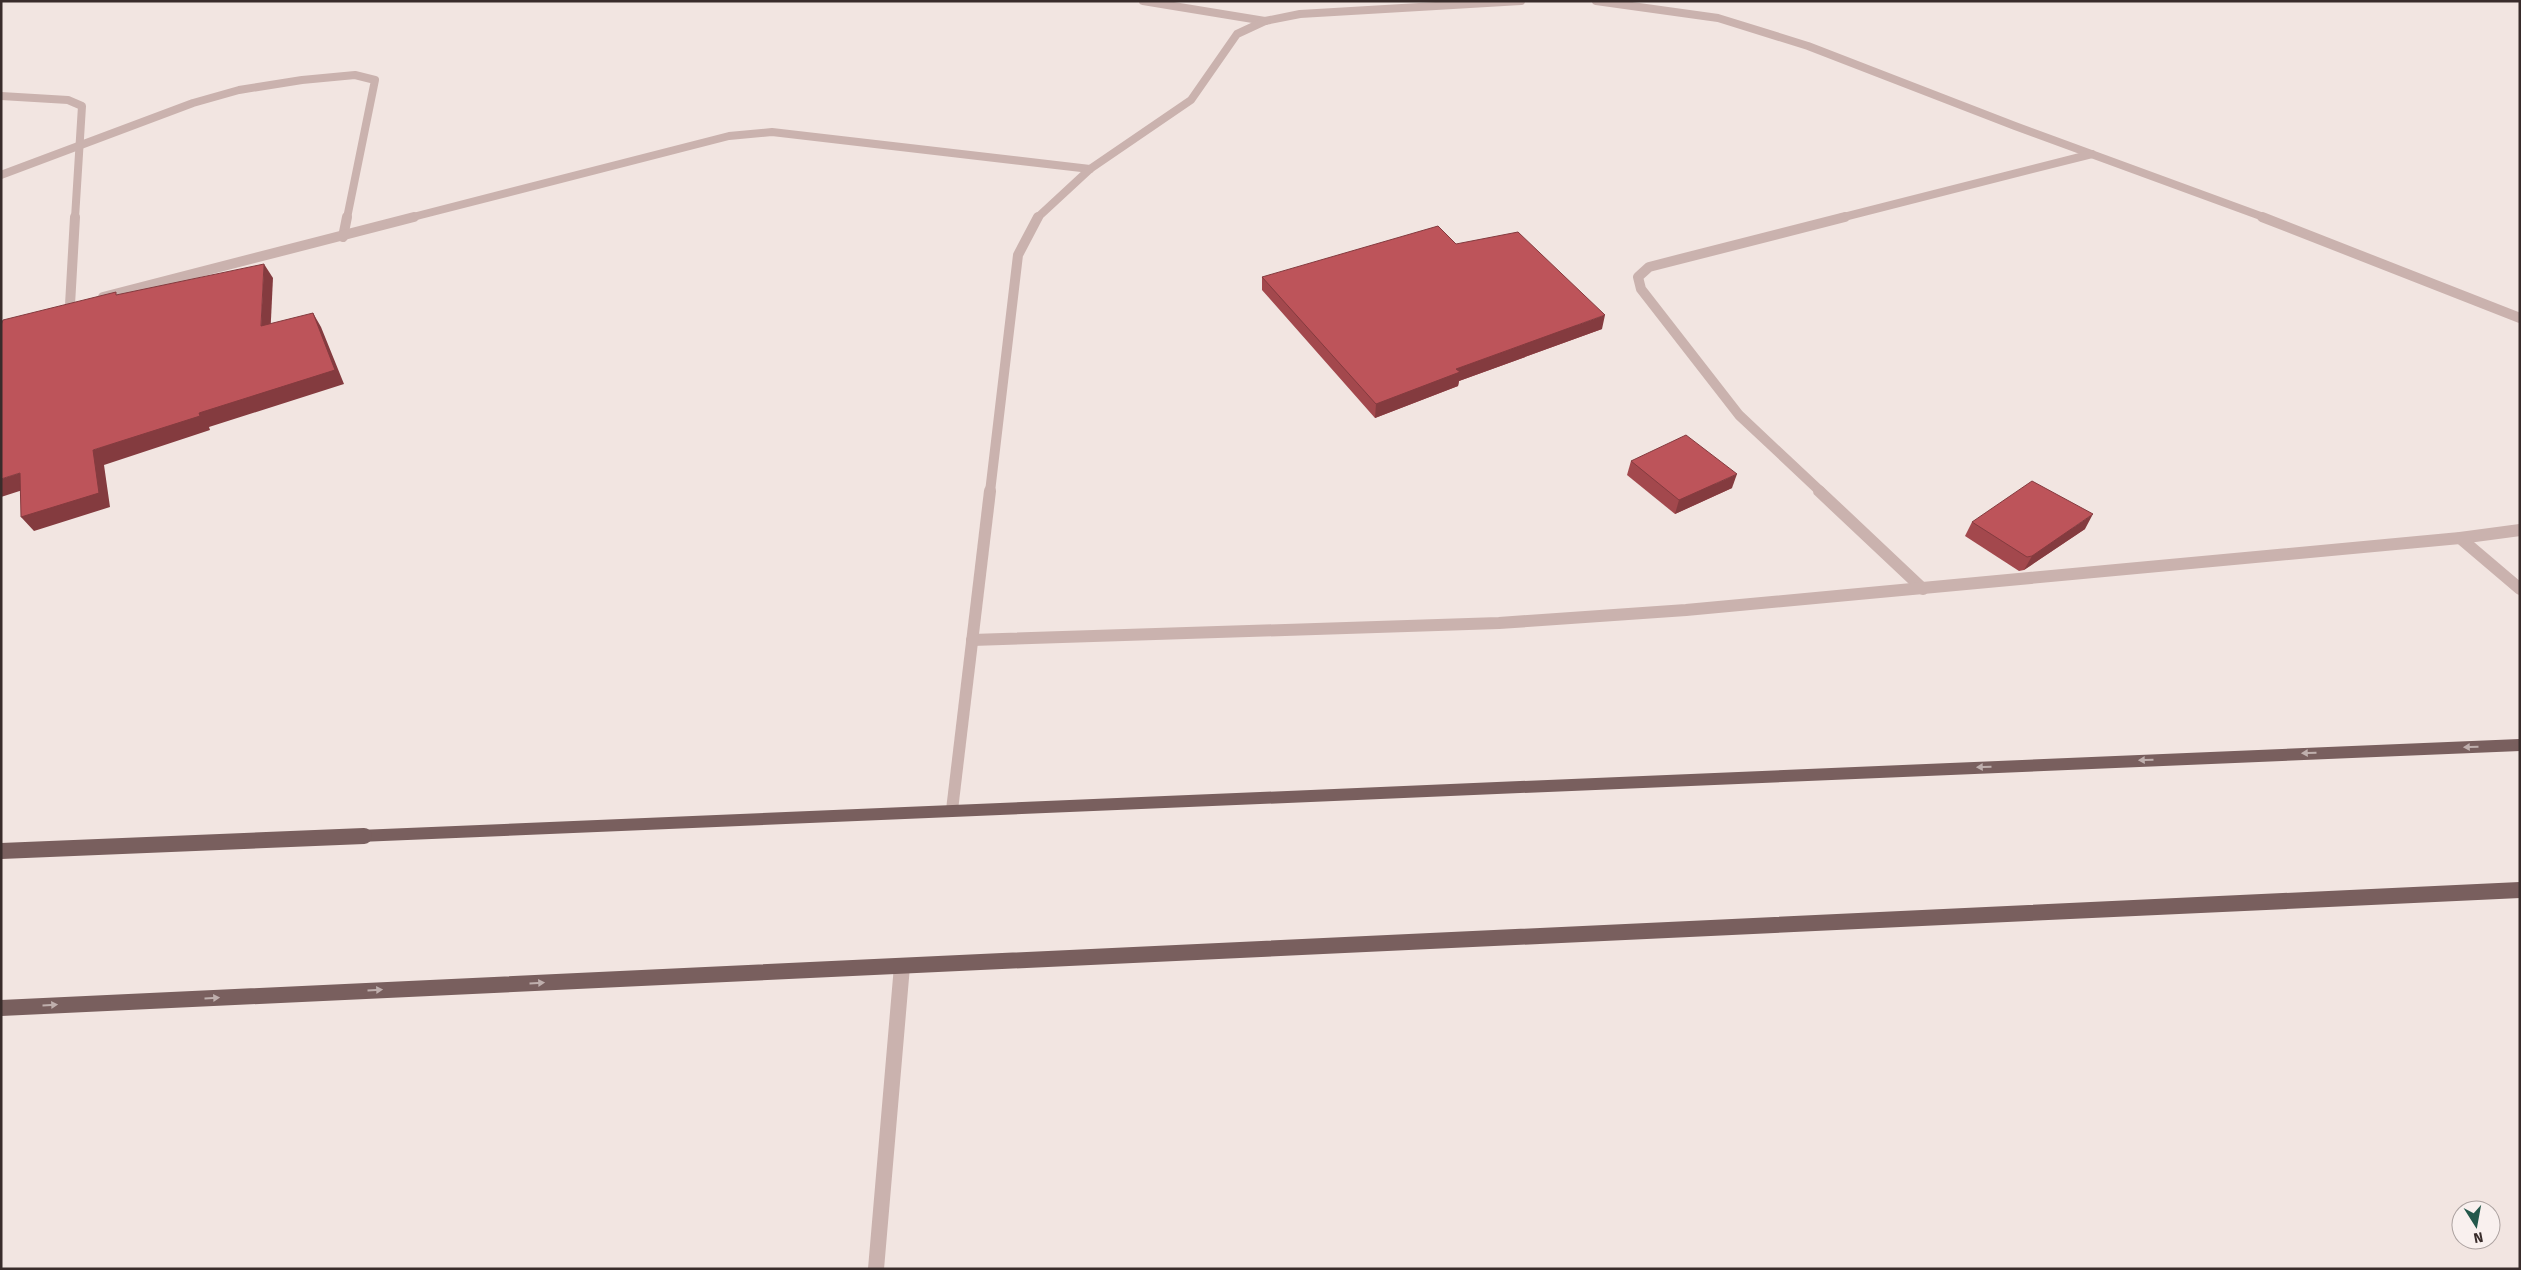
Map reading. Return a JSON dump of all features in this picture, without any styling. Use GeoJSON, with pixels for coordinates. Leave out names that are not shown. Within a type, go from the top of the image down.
{"type":"FeatureCollection","features":[{"type":"Feature","properties":{"kind":"main road"},"geometry":{"type":"LineString","coordinates":[[1,851],[2520,745]]}},
{"type":"Feature","properties":{"kind":"main road"},"geometry":{"type":"LineString","coordinates":[[1,1008],[2520,890]]}},
{"type":"Feature","properties":{"kind":"street"},"geometry":{"type":"LineString","coordinates":[[1143,1],[1265,22]]}},
{"type":"Feature","properties":{"kind":"street"},"geometry":{"type":"LineString","coordinates":[[952,810],[1018,255],[1035,220],[1090,169],[1191,100],[1237,34],[1265,22],[1300,14],[1521,1]]}},
{"type":"Feature","properties":{"kind":"street"},"geometry":{"type":"LineString","coordinates":[[1596,1],[1718,18],[1808,46],[2228,204],[2520,318]]}},
{"type":"Feature","properties":{"kind":"street"},"geometry":{"type":"LineString","coordinates":[[1,175],[193,103],[239,90],[302,80],[355,75],[376,80],[343,237]]}},
{"type":"Feature","properties":{"kind":"street"},"geometry":{"type":"LineString","coordinates":[[1,96],[68,100],[82,106],[78,146],[75,304],[343,237],[729,136],[772,132],[1090,169]]}},
{"type":"Feature","properties":{"kind":"street"},"geometry":{"type":"LineString","coordinates":[[1923,588],[1739,415],[1641,289],[1638,277],[1649,266],[2092,154]]}},
{"type":"Feature","properties":{"kind":"street"},"geometry":{"type":"LineString","coordinates":[[972,640],[1499,623],[1686,610],[2460,538],[2520,530]]}},
{"type":"Feature","properties":{"kind":"street"},"geometry":{"type":"LineString","coordinates":[[2460,538],[2520,589]]}},
{"type":"Feature","properties":{"kind":"street"},"geometry":{"type":"LineString","coordinates":[[876,1269],[902,966]]}},
{"type":"Feature","properties":{"kind":"building"},"geometry":{"type":"Polygon","coordinates":[[[1438,226],[1456,244],[1518,232],[1605,315],[1456,369],[1460,372],[1376,404],[1262,277],[1438,226]]]}},
{"type":"Feature","properties":{"kind":"building"},"geometry":{"type":"Polygon","coordinates":[[[264,264],[261,326],[313,313],[335,370],[199,413],[200,416],[93,450],[99,493],[21,517],[20,473],[1,479],[1,325],[3,320],[116,292],[116,295],[264,264]]]}},
{"type":"Feature","properties":{"kind":"building"},"geometry":{"type":"Polygon","coordinates":[[[1686,435],[1737,474],[1679,500],[1631,461],[1686,435]]]}},
{"type":"Feature","properties":{"kind":"building"},"geometry":{"type":"Polygon","coordinates":[[[2032,481],[2093,514],[2032,556],[2027,557],[1972,522],[2032,481]]]}}]}
